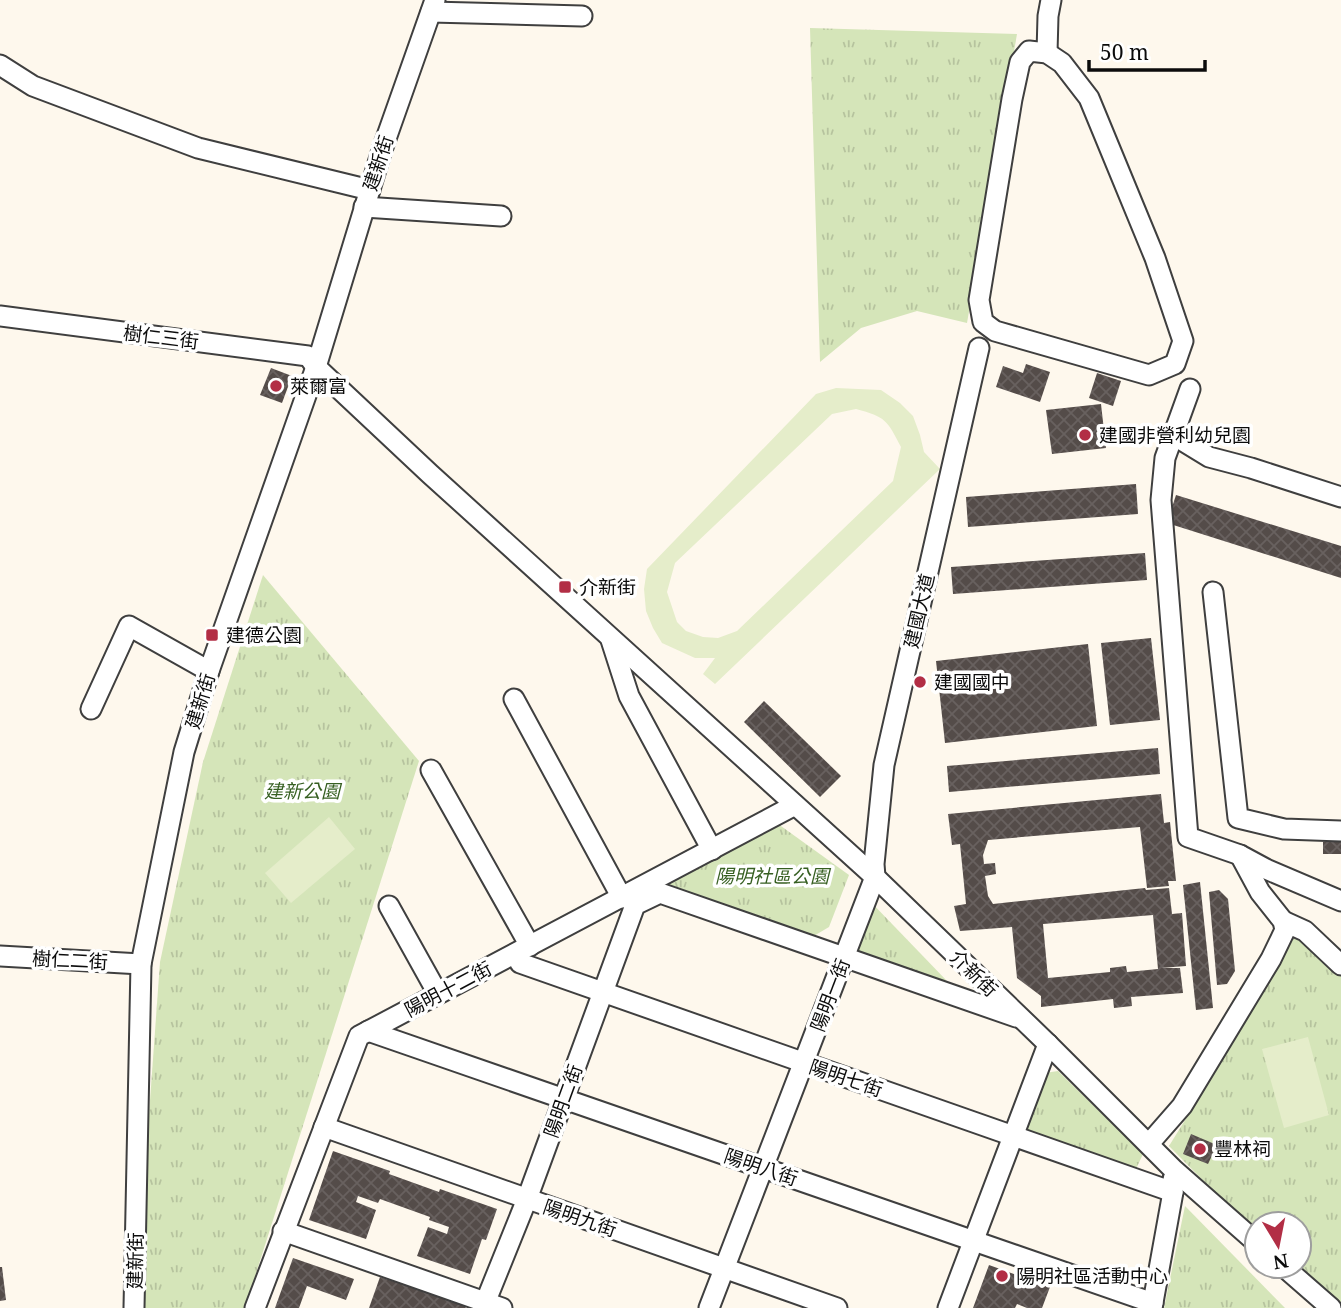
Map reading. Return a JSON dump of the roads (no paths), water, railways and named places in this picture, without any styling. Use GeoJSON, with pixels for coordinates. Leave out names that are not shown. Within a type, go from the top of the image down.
{"type":"FeatureCollection","features":[{"type":"Feature","properties":{"kind":"street"},"geometry":{"type":"LineString","coordinates":[[1047,53],[1051,0]]}},
{"type":"Feature","properties":{"kind":"street"},"geometry":{"type":"LineString","coordinates":[[433,6],[582,16]]}},
{"type":"Feature","properties":{"kind":"street","name":"建新街"},"geometry":{"type":"LineString","coordinates":[[134,1308],[141,964],[184,752],[209,671],[316,367],[367,198],[433,6]]}},
{"type":"Feature","properties":{"kind":"street"},"geometry":{"type":"LineString","coordinates":[[1028,51],[1047,53],[1062,63],[1089,98],[1155,258],[1183,341],[1174,364],[1149,375],[995,331],[983,322],[979,300],[1020,62],[1028,51]]}},
{"type":"Feature","properties":{"kind":"street"},"geometry":{"type":"LineString","coordinates":[[0,65],[33,86],[198,148],[367,198],[501,216]]}},
{"type":"Feature","properties":{"kind":"street","name":"樹仁三街"},"geometry":{"type":"LineString","coordinates":[[0,316],[308,356],[316,367]]}},
{"type":"Feature","properties":{"kind":"street","name":"建國大道"},"geometry":{"type":"LineString","coordinates":[[875,877],[884,765],[979,348]]}},
{"type":"Feature","properties":{"kind":"street","name":"介新街"},"geometry":{"type":"LineString","coordinates":[[316,367],[430,474],[875,877],[1022,1018],[1174,1170],[1243,1231]]}},
{"type":"Feature","properties":{"kind":"street"},"geometry":{"type":"LineString","coordinates":[[1190,389],[1164,458],[1161,500],[1188,838],[1240,855],[1341,901]]}},
{"type":"Feature","properties":{"kind":"street"},"geometry":{"type":"LineString","coordinates":[[1173,435],[1209,457],[1341,497]]}},
{"type":"Feature","properties":{"kind":"street"},"geometry":{"type":"LineString","coordinates":[[1213,592],[1238,818],[1284,829],[1341,831]]}},
{"type":"Feature","properties":{"kind":"street"},"geometry":{"type":"LineString","coordinates":[[91,709],[129,626],[209,671]]}},
{"type":"Feature","properties":{"kind":"street"},"geometry":{"type":"LineString","coordinates":[[610,637],[629,696],[712,850]]}},
{"type":"Feature","properties":{"kind":"street"},"geometry":{"type":"LineString","coordinates":[[514,699],[622,898]]}},
{"type":"Feature","properties":{"kind":"street"},"geometry":{"type":"LineString","coordinates":[[431,770],[530,946]]}},
{"type":"Feature","properties":{"kind":"street","name":"陽明十二街"},"geometry":{"type":"LineString","coordinates":[[255,1308],[359,1036],[795,805]]}},
{"type":"Feature","properties":{"kind":"street"},"geometry":{"type":"LineString","coordinates":[[1240,855],[1259,892],[1283,921],[1306,931],[1341,965]]}},
{"type":"Feature","properties":{"kind":"street","name":"陽明一街"},"geometry":{"type":"LineString","coordinates":[[709,1308],[875,877]]}},
{"type":"Feature","properties":{"kind":"street","name":"陽明二街"},"geometry":{"type":"LineString","coordinates":[[490,1306],[635,905],[660,893],[844,957]]}},
{"type":"Feature","properties":{"kind":"street"},"geometry":{"type":"LineString","coordinates":[[389,906],[438,994]]}},
{"type":"Feature","properties":{"kind":"street"},"geometry":{"type":"LineString","coordinates":[[1147,1142],[1154,1138],[1182,1106],[1270,959],[1285,930],[1283,921]]}},
{"type":"Feature","properties":{"kind":"street","name":"樹仁二街"},"geometry":{"type":"LineString","coordinates":[[0,956],[141,964]]}},
{"type":"Feature","properties":{"kind":"street"},"geometry":{"type":"LineString","coordinates":[[844,957],[1022,1018]]}},
{"type":"Feature","properties":{"kind":"street","name":"陽明七街"},"geometry":{"type":"LineString","coordinates":[[520,963],[1172,1192]]}},
{"type":"Feature","properties":{"kind":"street","name":"陽明八街"},"geometry":{"type":"LineString","coordinates":[[368,1031],[1152,1305]]}},
{"type":"Feature","properties":{"kind":"street"},"geometry":{"type":"LineString","coordinates":[[948,1308],[1048,1044]]}},
{"type":"Feature","properties":{"kind":"street","name":"陽明九街"},"geometry":{"type":"LineString","coordinates":[[324,1127],[837,1308]]}},
{"type":"Feature","properties":{"kind":"street"},"geometry":{"type":"LineString","coordinates":[[1152,1305],[1174,1170]]}},
{"type":"Feature","properties":{"kind":"street"},"geometry":{"type":"LineString","coordinates":[[283,1231],[490,1306]]}},
{"type":"Feature","properties":{"kind":"street"},"geometry":{"type":"LineString","coordinates":[[1299,1280],[1331,1308]]}},
{"type":"Feature","properties":{"kind":"place","name":"萊爾富"},"geometry":{"type":"Point","coordinates":[276,386]}},
{"type":"Feature","properties":{"kind":"place","name":"建國非營利幼兒園"},"geometry":{"type":"Point","coordinates":[1085,435]}},
{"type":"Feature","properties":{"kind":"place","name":"介新街"},"geometry":{"type":"Point","coordinates":[565,587]}},
{"type":"Feature","properties":{"kind":"place","name":"建德公園"},"geometry":{"type":"Point","coordinates":[212,635]}},
{"type":"Feature","properties":{"kind":"place","name":"建國國中"},"geometry":{"type":"Point","coordinates":[920,682]}},
{"type":"Feature","properties":{"kind":"place","name":"豐林祠"},"geometry":{"type":"Point","coordinates":[1200,1149]}},
{"type":"Feature","properties":{"kind":"place","name":"陽明社區活動中心"},"geometry":{"type":"Point","coordinates":[1002,1276]}},
{"type":"Feature","properties":{"kind":"park label","name":"建新公園"},"geometry":{"type":"Point","coordinates":[302,791]}},
{"type":"Feature","properties":{"kind":"park label","name":"陽明社區公園"},"geometry":{"type":"Point","coordinates":[772,876]}}]}
